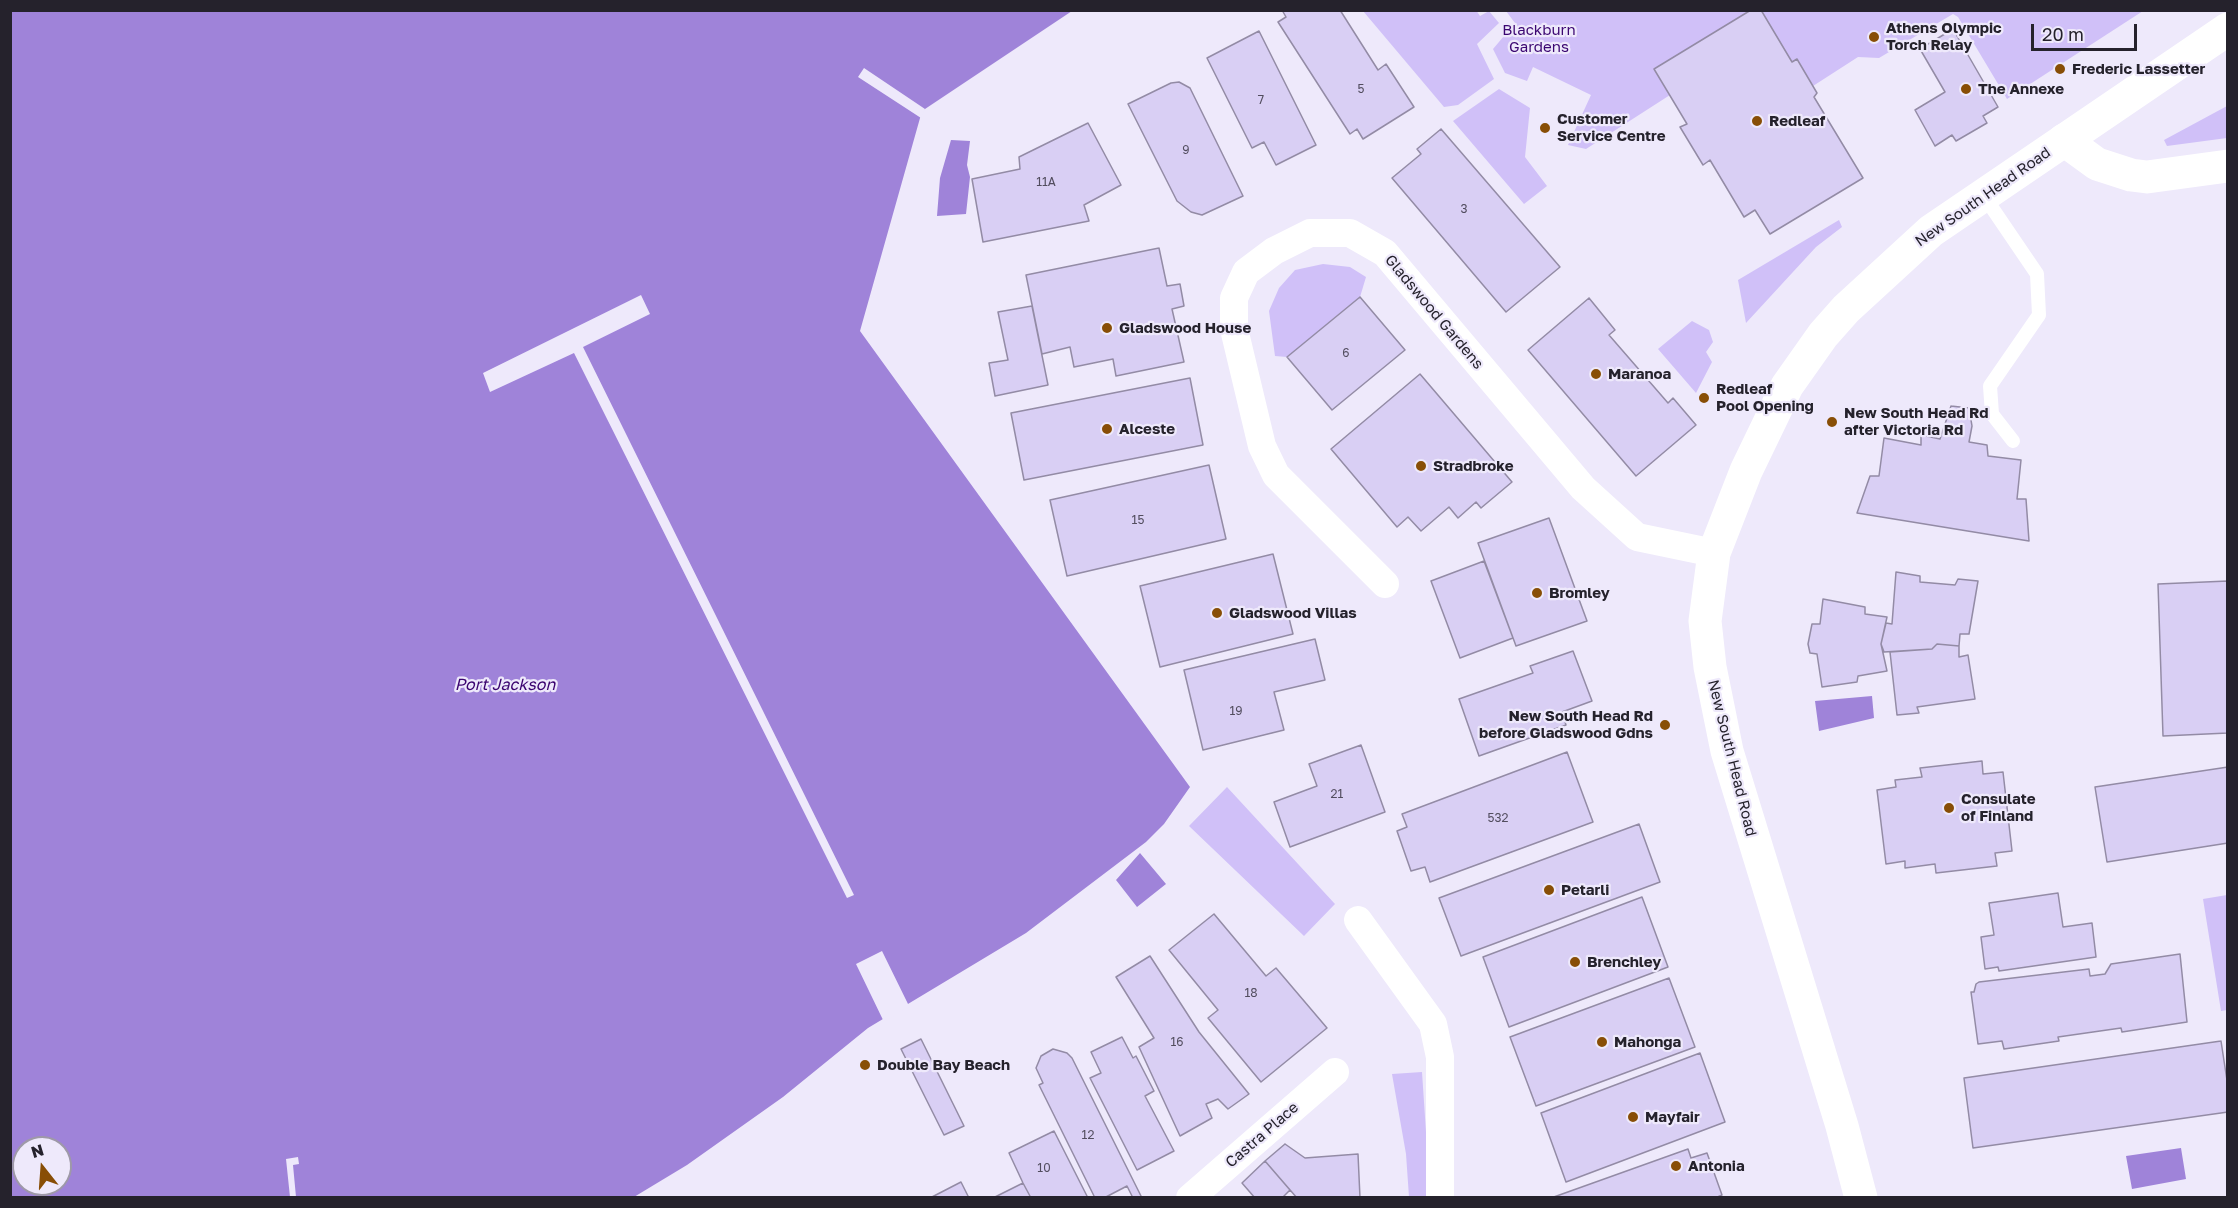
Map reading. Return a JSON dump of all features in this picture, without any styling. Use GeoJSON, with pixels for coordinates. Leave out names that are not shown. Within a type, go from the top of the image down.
{"type":"FeatureCollection","features":[{"type":"Feature","properties":{"kind":"main road","name":"New South Head Road"},"geometry":{"type":"LineString","coordinates":[[1861,1197],[1842,1126],[1743,811],[1719,716],[1705,621],[1714,553],[1746,471],[1787,386],[1822,335],[1869,285],[1931,231],[2228,29]]}},
{"type":"Feature","properties":{"kind":"main road"},"geometry":{"type":"LineString","coordinates":[[2064,140],[2097,164],[2131,175],[2147,177],[2228,166]]}},
{"type":"Feature","properties":{"kind":"street","name":"Gladswood Gardens"},"geometry":{"type":"LineString","coordinates":[[1385,584],[1276,474],[1262,446],[1234,330],[1234,298],[1246,272],[1274,251],[1310,233],[1350,233],[1385,253],[1583,488],[1637,537],[1714,553]]}},
{"type":"Feature","properties":{"kind":"street"},"geometry":{"type":"LineString","coordinates":[[1358,920],[1433,1024],[1440,1057],[1440,1197]]}},
{"type":"Feature","properties":{"kind":"street","name":"Castra Place"},"geometry":{"type":"LineString","coordinates":[[1190,1197],[1335,1072]]}},
{"type":"Feature","properties":{"kind":"lane"},"geometry":{"type":"LineString","coordinates":[[1984,196],[2037,274],[2038,315],[1990,386],[1992,414],[2013,441]]}},
{"type":"Feature","properties":{"kind":"green space"},"geometry":{"type":"Polygon","coordinates":[[[1476,10],[1480,16],[1489,11],[1499,23],[1477,44],[1494,79],[1458,105],[1444,107],[1363,11],[1476,10]]]}},
{"type":"Feature","properties":{"kind":"green space","name":"Blackburn Gardens"},"geometry":{"type":"Polygon","coordinates":[[[1506,11],[1751,11],[1654,69],[1670,95],[1586,149],[1568,145],[1591,95],[1533,67],[1527,81],[1505,73],[1493,49],[1515,23],[1506,11]]]}},
{"type":"Feature","properties":{"kind":"green space"},"geometry":{"type":"Polygon","coordinates":[[[1761,11],[2143,11],[2007,99],[1958,17],[1953,14],[1879,58],[1858,57],[1813,86],[1797,59],[1792,62],[1761,11]]]}},
{"type":"Feature","properties":{"kind":"green space"},"geometry":{"type":"Polygon","coordinates":[[[1499,89],[1530,108],[1525,157],[1547,186],[1524,204],[1453,121],[1499,89]]]}},
{"type":"Feature","properties":{"kind":"green space"},"geometry":{"type":"Polygon","coordinates":[[[2227,106],[2227,138],[2167,146],[2164,140],[2227,106]]]}},
{"type":"Feature","properties":{"kind":"green space"},"geometry":{"type":"Polygon","coordinates":[[[1839,220],[1842,227],[1816,247],[1746,323],[1738,280],[1839,220]]]}},
{"type":"Feature","properties":{"kind":"green space"},"geometry":{"type":"Polygon","coordinates":[[[1323,264],[1350,267],[1366,277],[1360,297],[1287,357],[1275,356],[1269,311],[1279,288],[1295,270],[1323,264]]]}},
{"type":"Feature","properties":{"kind":"green space"},"geometry":{"type":"Polygon","coordinates":[[[1692,321],[1709,330],[1713,342],[1706,352],[1712,362],[1696,393],[1658,349],[1692,321]]]}},
{"type":"Feature","properties":{"kind":"green space"},"geometry":{"type":"Polygon","coordinates":[[[1227,787],[1335,904],[1304,936],[1189,826],[1227,787]]]}},
{"type":"Feature","properties":{"kind":"green space"},"geometry":{"type":"Polygon","coordinates":[[[2227,895],[2227,1010],[2221,1011],[2203,899],[2227,895]]]}},
{"type":"Feature","properties":{"kind":"green space"},"geometry":{"type":"Polygon","coordinates":[[[1422,1072],[1427,1147],[1426,1197],[1409,1197],[1406,1154],[1392,1074],[1422,1072]]]}},
{"type":"Feature","properties":{"kind":"water","name":"Port Jackson"},"geometry":{"type":"Polygon","coordinates":[[[10,11],[1072,11],[922,111],[860,331],[1190,787],[1164,824],[1146,842],[1026,933],[868,1028],[783,1097],[687,1165],[634,1197],[11,1197],[10,11]]]}},
{"type":"Feature","properties":{"kind":"water"},"geometry":{"type":"Polygon","coordinates":[[[951,140],[970,141],[967,165],[970,177],[966,214],[937,216],[940,178],[951,140]]]}},
{"type":"Feature","properties":{"kind":"water"},"geometry":{"type":"Polygon","coordinates":[[[1872,696],[1874,718],[1819,731],[1815,701],[1872,696]]]}},
{"type":"Feature","properties":{"kind":"water"},"geometry":{"type":"Polygon","coordinates":[[[1140,853],[1166,884],[1137,907],[1116,880],[1140,853]]]}},
{"type":"Feature","properties":{"kind":"water"},"geometry":{"type":"Polygon","coordinates":[[[2181,1148],[2186,1179],[2132,1189],[2126,1156],[2181,1148]]]}},
{"type":"Feature","properties":{"kind":"pier"},"geometry":{"type":"Polygon","coordinates":[[[864,68],[925,109],[921,118],[858,77],[864,68]]]}},
{"type":"Feature","properties":{"kind":"pier"},"geometry":{"type":"Polygon","coordinates":[[[641,295],[650,314],[583,347],[854,895],[847,898],[574,353],[490,392],[483,373],[641,295]]]}},
{"type":"Feature","properties":{"kind":"pier"},"geometry":{"type":"Polygon","coordinates":[[[882,951],[909,1006],[884,1022],[856,964],[882,951]]]}},
{"type":"Feature","properties":{"kind":"pier"},"geometry":{"type":"Polygon","coordinates":[[[298,1157],[299,1164],[293,1165],[296,1197],[290,1197],[286,1159],[298,1157]]]}},
{"type":"Feature","properties":{"kind":"building"},"geometry":{"type":"Polygon","coordinates":[[[1282,10],[1340,10],[1378,70],[1386,64],[1414,107],[1363,139],[1357,129],[1350,134],[1278,22],[1286,17],[1282,10]]]}},
{"type":"Feature","properties":{"kind":"building","name":"Redleaf"},"geometry":{"type":"Polygon","coordinates":[[[1751,10],[1761,10],[1792,62],[1797,59],[1817,93],[1814,97],[1863,178],[1770,234],[1755,210],[1744,217],[1710,160],[1703,165],[1680,127],[1687,124],[1654,69],[1751,10]]]}},
{"type":"Feature","properties":{"kind":"building","name":"The Annexe"},"geometry":{"type":"Polygon","coordinates":[[[1953,29],[1998,107],[1983,116],[1987,123],[1956,141],[1952,135],[1935,146],[1915,110],[1945,92],[1920,49],[1953,29]]]}},
{"type":"Feature","properties":{"kind":"building"},"geometry":{"type":"Polygon","coordinates":[[[1259,31],[1316,145],[1276,165],[1264,142],[1252,148],[1207,58],[1259,31]]]}},
{"type":"Feature","properties":{"kind":"building"},"geometry":{"type":"Polygon","coordinates":[[[1179,82],[1190,88],[1243,196],[1202,215],[1191,212],[1177,201],[1128,104],[1171,83],[1179,82]]]}},
{"type":"Feature","properties":{"kind":"building"},"geometry":{"type":"Polygon","coordinates":[[[1088,123],[1121,185],[1084,205],[1089,221],[983,242],[972,179],[1020,169],[1019,157],[1088,123]]]}},
{"type":"Feature","properties":{"kind":"building"},"geometry":{"type":"Polygon","coordinates":[[[1441,129],[1560,267],[1506,312],[1392,178],[1421,154],[1417,149],[1441,129]]]}},
{"type":"Feature","properties":{"kind":"building","name":"Gladswood House"},"geometry":{"type":"Polygon","coordinates":[[[1159,248],[1167,286],[1180,284],[1184,306],[1172,309],[1184,362],[1116,376],[1113,359],[1074,367],[1070,347],[1042,354],[1026,275],[1159,248]]]}},
{"type":"Feature","properties":{"kind":"building"},"geometry":{"type":"Polygon","coordinates":[[[1360,297],[1405,350],[1332,410],[1287,357],[1360,297]]]}},
{"type":"Feature","properties":{"kind":"building","name":"Maranoa"},"geometry":{"type":"Polygon","coordinates":[[[1589,298],[1615,330],[1609,335],[1668,403],[1673,398],[1696,425],[1636,476],[1528,350],[1589,298]]]}},
{"type":"Feature","properties":{"kind":"building"},"geometry":{"type":"Polygon","coordinates":[[[1032,306],[1048,385],[995,396],[989,363],[1008,360],[998,312],[1032,306]]]}},
{"type":"Feature","properties":{"kind":"building","name":"Stradbroke"},"geometry":{"type":"Polygon","coordinates":[[[1420,374],[1512,482],[1481,508],[1476,502],[1458,518],[1449,507],[1421,531],[1408,517],[1397,527],[1331,449],[1420,374]]]}},
{"type":"Feature","properties":{"kind":"building","name":"Alceste"},"geometry":{"type":"Polygon","coordinates":[[[1190,378],[1203,445],[1024,480],[1011,413],[1190,378]]]}},
{"type":"Feature","properties":{"kind":"building"},"geometry":{"type":"Polygon","coordinates":[[[1951,406],[1969,408],[1972,426],[1969,442],[1987,445],[1988,456],[2021,460],[2017,499],[2026,499],[2029,541],[1857,513],[1870,476],[1879,476],[1884,438],[1921,445],[1921,435],[1940,439],[1951,406]]]}},
{"type":"Feature","properties":{"kind":"building"},"geometry":{"type":"Polygon","coordinates":[[[1209,465],[1226,539],[1067,576],[1050,500],[1209,465]]]}},
{"type":"Feature","properties":{"kind":"building","name":"Bromley"},"geometry":{"type":"Polygon","coordinates":[[[1549,518],[1587,621],[1516,646],[1478,543],[1549,518]]]}},
{"type":"Feature","properties":{"kind":"building","name":"Gladswood Villas"},"geometry":{"type":"Polygon","coordinates":[[[1273,554],[1293,634],[1160,667],[1140,586],[1273,554]]]}},
{"type":"Feature","properties":{"kind":"building"},"geometry":{"type":"Polygon","coordinates":[[[1484,561],[1513,638],[1460,658],[1431,581],[1484,561]]]}},
{"type":"Feature","properties":{"kind":"building"},"geometry":{"type":"Polygon","coordinates":[[[1896,572],[1920,576],[1920,582],[1955,585],[1958,579],[1978,581],[1969,634],[1960,634],[1959,646],[1937,644],[1932,649],[1884,652],[1881,644],[1886,623],[1892,624],[1896,572]]]}},
{"type":"Feature","properties":{"kind":"building"},"geometry":{"type":"Polygon","coordinates":[[[2228,581],[2228,733],[2163,736],[2158,584],[2228,581]]]}},
{"type":"Feature","properties":{"kind":"building"},"geometry":{"type":"Polygon","coordinates":[[[1823,599],[1865,607],[1865,614],[1887,617],[1881,644],[1887,671],[1858,676],[1857,682],[1822,687],[1817,654],[1810,653],[1808,644],[1812,624],[1820,624],[1823,599]]]}},
{"type":"Feature","properties":{"kind":"building"},"geometry":{"type":"Polygon","coordinates":[[[1315,639],[1325,680],[1274,692],[1284,730],[1203,750],[1184,670],[1315,639]]]}},
{"type":"Feature","properties":{"kind":"building"},"geometry":{"type":"Polygon","coordinates":[[[1937,644],[1959,646],[1959,657],[1968,655],[1975,699],[1917,707],[1919,713],[1897,715],[1890,652],[1932,649],[1937,644]]]}},
{"type":"Feature","properties":{"kind":"building"},"geometry":{"type":"Polygon","coordinates":[[[1573,651],[1592,701],[1562,712],[1566,725],[1479,756],[1459,699],[1533,673],[1530,666],[1573,651]]]}},
{"type":"Feature","properties":{"kind":"building"},"geometry":{"type":"Polygon","coordinates":[[[1361,745],[1385,812],[1290,847],[1274,802],[1317,786],[1309,764],[1361,745]]]}},
{"type":"Feature","properties":{"kind":"building"},"geometry":{"type":"Polygon","coordinates":[[[1567,752],[1593,822],[1430,882],[1425,867],[1411,871],[1397,831],[1407,827],[1402,814],[1567,752]]]}},
{"type":"Feature","properties":{"kind":"building"},"geometry":{"type":"Polygon","coordinates":[[[1982,761],[1983,774],[2003,772],[2012,851],[1995,853],[1997,866],[1936,873],[1935,864],[1905,868],[1905,861],[1886,864],[1877,790],[1896,787],[1895,780],[1922,777],[1920,768],[1982,761]]]}},
{"type":"Feature","properties":{"kind":"building"},"geometry":{"type":"Polygon","coordinates":[[[2228,767],[2228,843],[2107,862],[2095,787],[2228,767]]]}},
{"type":"Feature","properties":{"kind":"building","name":"Petarli"},"geometry":{"type":"Polygon","coordinates":[[[1639,824],[1660,882],[1461,956],[1439,898],[1639,824]]]}},
{"type":"Feature","properties":{"kind":"building"},"geometry":{"type":"Polygon","coordinates":[[[2058,893],[2063,927],[2092,923],[2096,957],[1999,971],[1998,967],[1985,969],[1981,937],[1994,935],[1989,903],[2058,893]]]}},
{"type":"Feature","properties":{"kind":"building","name":"Brenchley"},"geometry":{"type":"Polygon","coordinates":[[[1642,897],[1668,967],[1509,1027],[1483,957],[1642,897]]]}},
{"type":"Feature","properties":{"kind":"building"},"geometry":{"type":"Polygon","coordinates":[[[1214,914],[1266,976],[1276,968],[1327,1028],[1261,1082],[1208,1018],[1218,1010],[1169,950],[1214,914]]]}},
{"type":"Feature","properties":{"kind":"building"},"geometry":{"type":"Polygon","coordinates":[[[2180,954],[2187,1022],[2122,1032],[2121,1028],[2058,1037],[2059,1041],[2004,1049],[2002,1041],[1978,1044],[1971,992],[1974,992],[1979,982],[2089,969],[2090,976],[2105,974],[2111,964],[2180,954]]]}},
{"type":"Feature","properties":{"kind":"building"},"geometry":{"type":"Polygon","coordinates":[[[1150,956],[1199,1032],[1249,1094],[1228,1109],[1218,1099],[1206,1104],[1212,1118],[1180,1136],[1139,1047],[1154,1038],[1116,977],[1150,956]]]}},
{"type":"Feature","properties":{"kind":"building","name":"Mahonga"},"geometry":{"type":"Polygon","coordinates":[[[1669,978],[1695,1047],[1536,1106],[1510,1037],[1669,978]]]}},
{"type":"Feature","properties":{"kind":"building"},"geometry":{"type":"Polygon","coordinates":[[[1122,1037],[1133,1058],[1136,1056],[1154,1091],[1145,1096],[1174,1151],[1137,1170],[1090,1078],[1101,1073],[1091,1052],[1122,1037]]]}},
{"type":"Feature","properties":{"kind":"building"},"geometry":{"type":"Polygon","coordinates":[[[921,1039],[964,1126],[944,1135],[901,1049],[921,1039]]]}},
{"type":"Feature","properties":{"kind":"building"},"geometry":{"type":"Polygon","coordinates":[[[2221,1041],[2228,1087],[2228,1112],[1973,1148],[1964,1078],[2221,1041]]]}},
{"type":"Feature","properties":{"kind":"building"},"geometry":{"type":"Polygon","coordinates":[[[1053,1049],[1067,1053],[1072,1058],[1142,1198],[1133,1198],[1127,1186],[1104,1198],[1095,1198],[1039,1085],[1043,1083],[1036,1068],[1041,1056],[1053,1049]]]}},
{"type":"Feature","properties":{"kind":"building","name":"Mayfair"},"geometry":{"type":"Polygon","coordinates":[[[1700,1053],[1725,1122],[1566,1182],[1541,1113],[1700,1053]]]}},
{"type":"Feature","properties":{"kind":"building"},"geometry":{"type":"Polygon","coordinates":[[[1054,1131],[1088,1198],[1031,1198],[1023,1183],[1009,1153],[1054,1131]]]}},
{"type":"Feature","properties":{"kind":"building"},"geometry":{"type":"Polygon","coordinates":[[[1285,1144],[1305,1158],[1358,1154],[1360,1198],[1297,1198],[1265,1161],[1285,1144]]]}},
{"type":"Feature","properties":{"kind":"building","name":"Antonia"},"geometry":{"type":"Polygon","coordinates":[[[1688,1149],[1691,1158],[1707,1153],[1722,1195],[1715,1198],[1551,1198],[1688,1149]]]}},
{"type":"Feature","properties":{"kind":"building"},"geometry":{"type":"Polygon","coordinates":[[[1265,1161],[1290,1190],[1282,1198],[1255,1198],[1242,1183],[1265,1161]]]}},
{"type":"Feature","properties":{"kind":"building"},"geometry":{"type":"Polygon","coordinates":[[[961,1182],[969,1198],[930,1198],[961,1182]]]}},
{"type":"Feature","properties":{"kind":"building"},"geometry":{"type":"Polygon","coordinates":[[[1023,1183],[1031,1198],[993,1198],[1023,1183]]]}},
{"type":"Feature","properties":{"kind":"place","name":"Athens Olympic Torch Relay"},"geometry":{"type":"Point","coordinates":[1874,37]}},
{"type":"Feature","properties":{"kind":"place","name":"Frederic Lassetter"},"geometry":{"type":"Point","coordinates":[2060,69]}},
{"type":"Feature","properties":{"kind":"place","name":"The Annexe"},"geometry":{"type":"Point","coordinates":[1966,89]}},
{"type":"Feature","properties":{"kind":"place","name":"Redleaf"},"geometry":{"type":"Point","coordinates":[1757,121]}},
{"type":"Feature","properties":{"kind":"place","name":"Customer Service Centre"},"geometry":{"type":"Point","coordinates":[1545,128]}},
{"type":"Feature","properties":{"kind":"place","name":"Gladswood House"},"geometry":{"type":"Point","coordinates":[1107,328]}},
{"type":"Feature","properties":{"kind":"place","name":"Maranoa"},"geometry":{"type":"Point","coordinates":[1596,374]}},
{"type":"Feature","properties":{"kind":"place","name":"Redleaf Pool Opening"},"geometry":{"type":"Point","coordinates":[1704,398]}},
{"type":"Feature","properties":{"kind":"place","name":"New South Head Rd after Victoria Rd"},"geometry":{"type":"Point","coordinates":[1832,422]}},
{"type":"Feature","properties":{"kind":"place","name":"Alceste"},"geometry":{"type":"Point","coordinates":[1107,429]}},
{"type":"Feature","properties":{"kind":"place","name":"Stradbroke"},"geometry":{"type":"Point","coordinates":[1421,466]}},
{"type":"Feature","properties":{"kind":"place","name":"Bromley"},"geometry":{"type":"Point","coordinates":[1537,593]}},
{"type":"Feature","properties":{"kind":"place","name":"Gladswood Villas"},"geometry":{"type":"Point","coordinates":[1217,613]}},
{"type":"Feature","properties":{"kind":"place","name":"New South Head Rd before Gladswood Gdns"},"geometry":{"type":"Point","coordinates":[1665,725]}},
{"type":"Feature","properties":{"kind":"place","name":"Consulate of Finland"},"geometry":{"type":"Point","coordinates":[1949,808]}},
{"type":"Feature","properties":{"kind":"place","name":"Petarli"},"geometry":{"type":"Point","coordinates":[1549,890]}},
{"type":"Feature","properties":{"kind":"place","name":"Brenchley"},"geometry":{"type":"Point","coordinates":[1575,962]}},
{"type":"Feature","properties":{"kind":"place","name":"Mahonga"},"geometry":{"type":"Point","coordinates":[1602,1042]}},
{"type":"Feature","properties":{"kind":"place","name":"Double Bay Beach"},"geometry":{"type":"Point","coordinates":[865,1065]}},
{"type":"Feature","properties":{"kind":"place","name":"Mayfair"},"geometry":{"type":"Point","coordinates":[1633,1117]}},
{"type":"Feature","properties":{"kind":"place","name":"Antonia"},"geometry":{"type":"Point","coordinates":[1676,1166]}}]}
